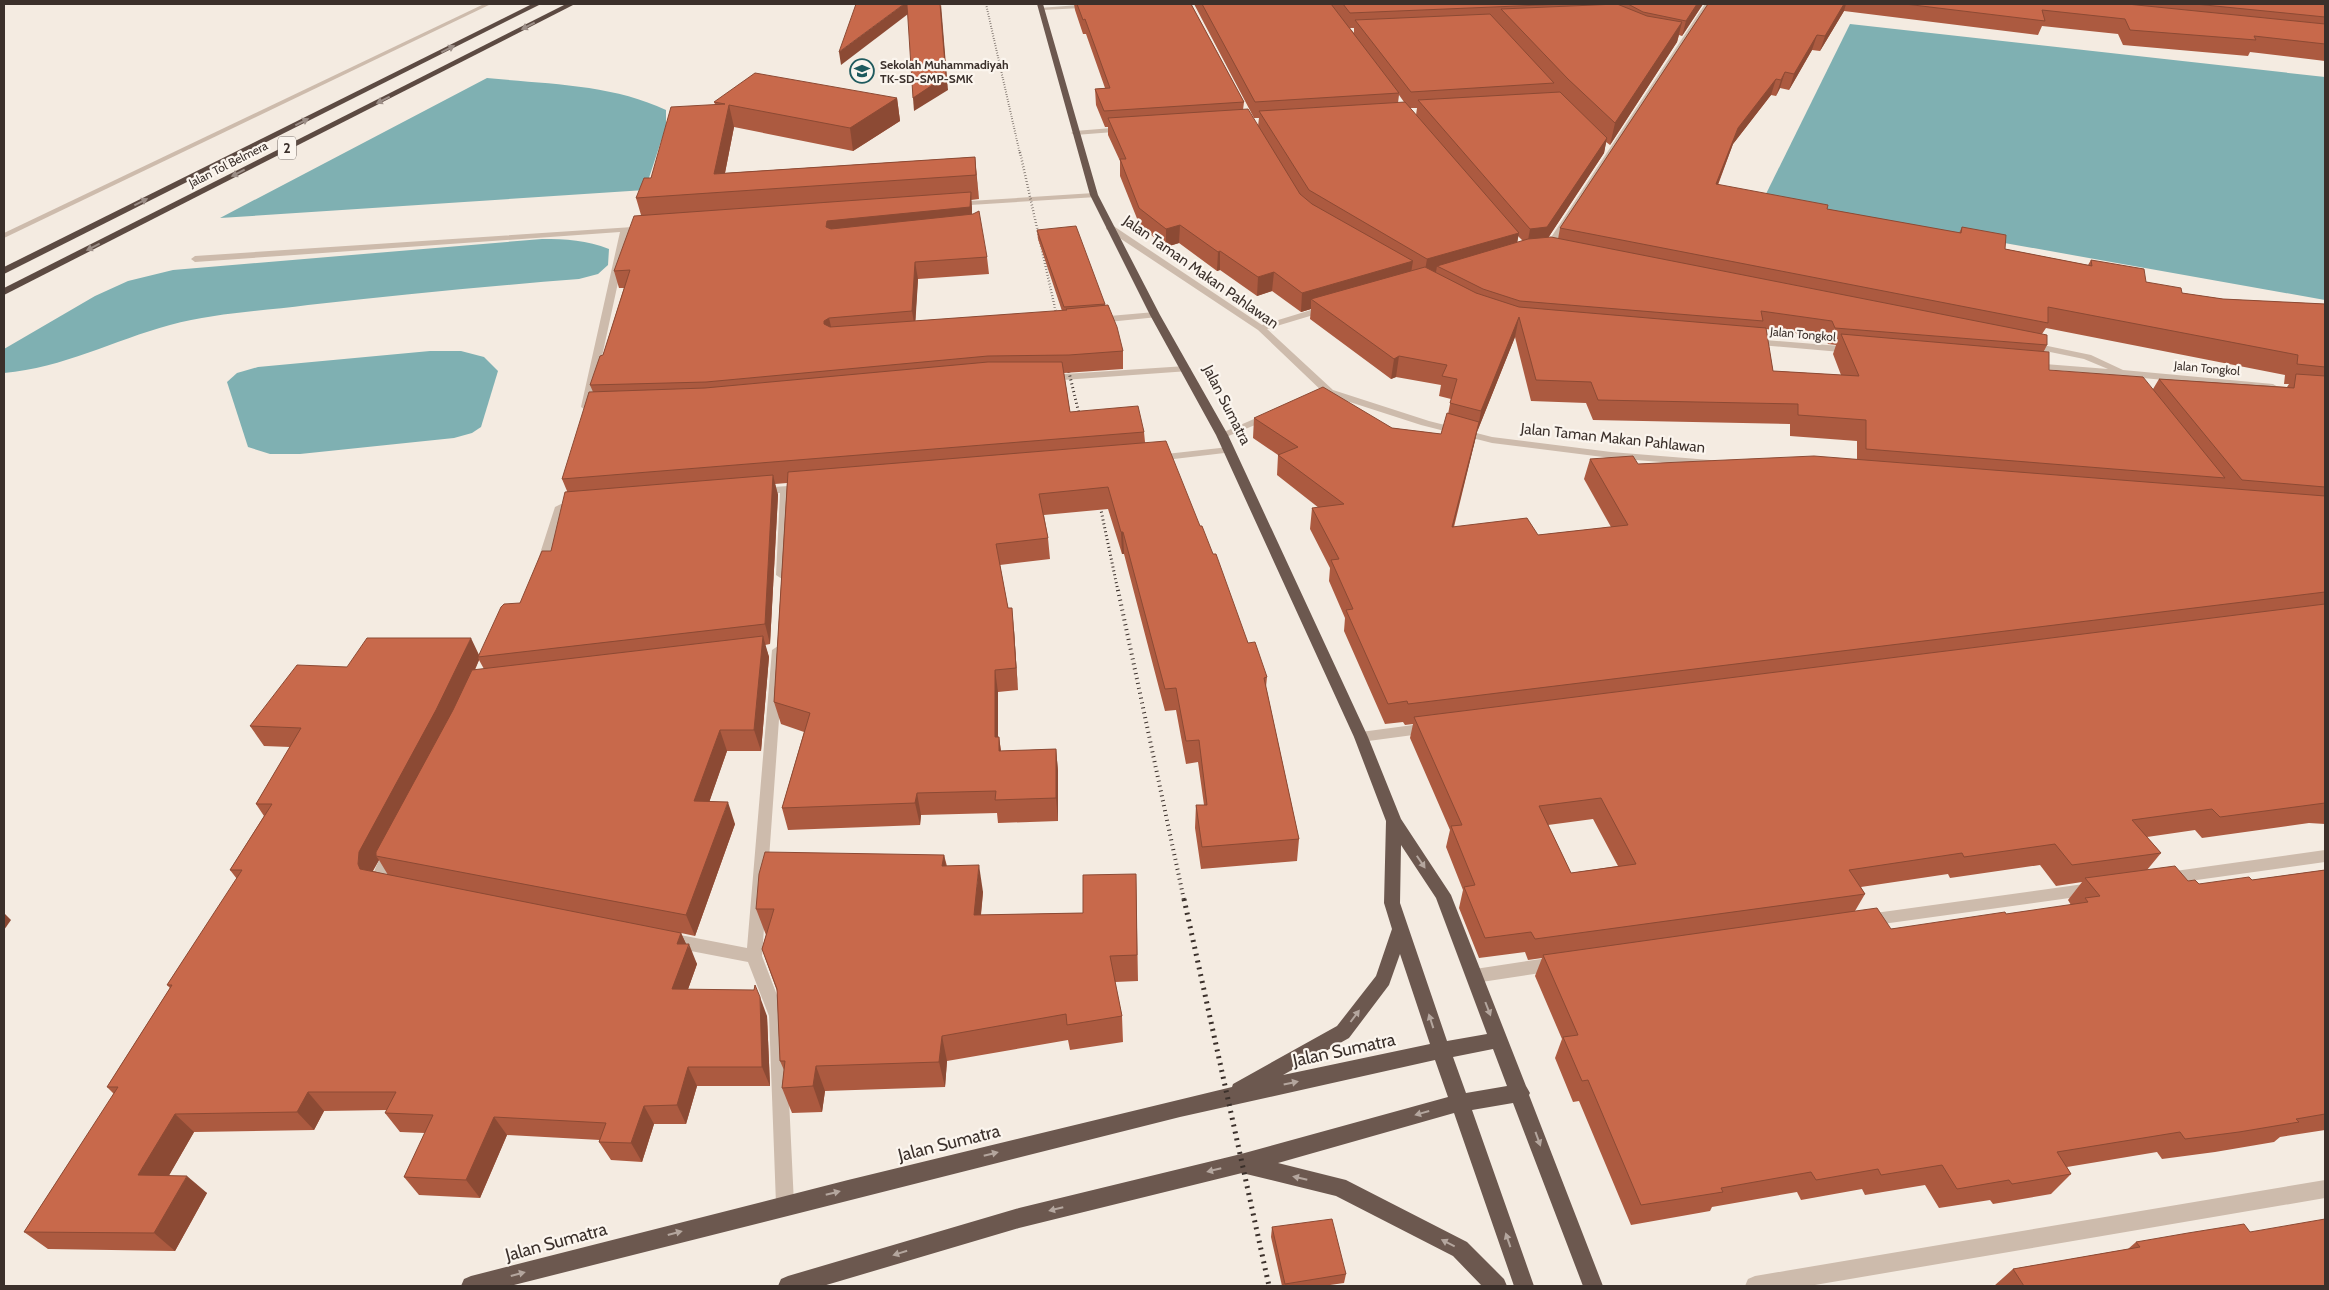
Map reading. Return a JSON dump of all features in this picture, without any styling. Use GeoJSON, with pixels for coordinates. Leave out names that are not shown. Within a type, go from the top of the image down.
{"type":"FeatureCollection","features":[{"type":"Feature","properties":{"kind":"highway","name":"Jalan Tol Belmera"},"geometry":{"type":"LineString","coordinates":[[4,271],[537,4]]}},
{"type":"Feature","properties":{"kind":"highway","name":"Jalan Tol Belmera"},"geometry":{"type":"LineString","coordinates":[[4,292],[571,4]]}},
{"type":"Feature","properties":{"kind":"highway","name":"Jalan Sumatra"},"geometry":{"type":"LineString","coordinates":[[1041,6],[1075,133],[1094,195],[1155,315],[1222,435],[1361,737],[1394,821],[1443,895],[1521,1093],[1593,1286]]}},
{"type":"Feature","properties":{"kind":"highway","name":"Jalan Sumatra"},"geometry":{"type":"LineString","coordinates":[[1394,821],[1392,903],[1459,1103],[1524,1286]]}},
{"type":"Feature","properties":{"kind":"highway"},"geometry":{"type":"LineString","coordinates":[[1226,1097],[1343,1032],[1383,980],[1401,928]]}},
{"type":"Feature","properties":{"kind":"highway","name":"Jalan Sumatra"},"geometry":{"type":"LineString","coordinates":[[471,1286],[785,1204],[1226,1097],[1441,1050],[1500,1040]]}},
{"type":"Feature","properties":{"kind":"highway"},"geometry":{"type":"LineString","coordinates":[[788,1286],[1018,1218],[1241,1164],[1459,1103],[1521,1093]]}},
{"type":"Feature","properties":{"kind":"highway"},"geometry":{"type":"LineString","coordinates":[[1241,1164],[1339,1187],[1460,1249],[1497,1286]]}},
{"type":"Feature","properties":{"kind":"street"},"geometry":{"type":"LineString","coordinates":[[4,236],[488,4]]}},
{"type":"Feature","properties":{"kind":"street"},"geometry":{"type":"LineString","coordinates":[[1041,6],[1123,4]]}},
{"type":"Feature","properties":{"kind":"street"},"geometry":{"type":"LineString","coordinates":[[1548,249],[1609,152],[1708,4]]}},
{"type":"Feature","properties":{"kind":"street"},"geometry":{"type":"LineString","coordinates":[[1674,38],[1683,40]]}},
{"type":"Feature","properties":{"kind":"street"},"geometry":{"type":"LineString","coordinates":[[1075,133],[1133,129]]}},
{"type":"Feature","properties":{"kind":"street"},"geometry":{"type":"LineString","coordinates":[[1602,145],[1609,152]]}},
{"type":"Feature","properties":{"kind":"street"},"geometry":{"type":"LineString","coordinates":[[949,205],[978,206],[1094,195]]}},
{"type":"Feature","properties":{"kind":"street"},"geometry":{"type":"LineString","coordinates":[[195,259],[655,227]]}},
{"type":"Feature","properties":{"kind":"street","name":"Jalan Taman Makan Pahlawan"},"geometry":{"type":"LineString","coordinates":[[1110,227],[1261,328],[1324,394],[1492,440],[1611,455],[1720,464]]}},
{"type":"Feature","properties":{"kind":"street"},"geometry":{"type":"LineString","coordinates":[[588,412],[625,229]]}},
{"type":"Feature","properties":{"kind":"street"},"geometry":{"type":"LineString","coordinates":[[1261,328],[1337,305]]}},
{"type":"Feature","properties":{"kind":"street"},"geometry":{"type":"LineString","coordinates":[[1087,321],[1155,315]]}},
{"type":"Feature","properties":{"kind":"street","name":"Jalan Tongkol"},"geometry":{"type":"LineString","coordinates":[[1744,341],[1862,351]]}},
{"type":"Feature","properties":{"kind":"street"},"geometry":{"type":"LineString","coordinates":[[2018,342],[2091,358],[2109,364],[2123,377]]}},
{"type":"Feature","properties":{"kind":"street","name":"Jalan Tongkol"},"geometry":{"type":"LineString","coordinates":[[2021,364],[2123,377],[2286,388]]}},
{"type":"Feature","properties":{"kind":"street"},"geometry":{"type":"LineString","coordinates":[[1035,379],[1186,369]]}},
{"type":"Feature","properties":{"kind":"street"},"geometry":{"type":"LineString","coordinates":[[1222,435],[1275,414]]}},
{"type":"Feature","properties":{"kind":"street"},"geometry":{"type":"LineString","coordinates":[[1140,460],[1229,450]]}},
{"type":"Feature","properties":{"kind":"street"},"geometry":{"type":"LineString","coordinates":[[749,492],[816,487]]}},
{"type":"Feature","properties":{"kind":"street"},"geometry":{"type":"LineString","coordinates":[[781,584],[786,490]]}},
{"type":"Feature","properties":{"kind":"street"},"geometry":{"type":"LineString","coordinates":[[538,576],[562,502],[589,504]]}},
{"type":"Feature","properties":{"kind":"street"},"geometry":{"type":"LineString","coordinates":[[775,648],[754,956],[777,1016],[785,1204]]}},
{"type":"Feature","properties":{"kind":"street"},"geometry":{"type":"LineString","coordinates":[[1361,737],[1439,727]]}},
{"type":"Feature","properties":{"kind":"street"},"geometry":{"type":"LineString","coordinates":[[398,838],[381,873],[380,884],[404,890]]}},
{"type":"Feature","properties":{"kind":"street"},"geometry":{"type":"LineString","coordinates":[[2157,880],[2325,856]]}},
{"type":"Feature","properties":{"kind":"street"},"geometry":{"type":"LineString","coordinates":[[1850,923],[2108,887]]}},
{"type":"Feature","properties":{"kind":"street"},"geometry":{"type":"LineString","coordinates":[[657,938],[754,956]]}},
{"type":"Feature","properties":{"kind":"street"},"geometry":{"type":"LineString","coordinates":[[1475,976],[1574,962]]}},
{"type":"Feature","properties":{"kind":"street"},"geometry":{"type":"LineString","coordinates":[[1755,1286],[2325,1189]]}},
{"type":"Feature","properties":{"kind":"water"},"geometry":{"type":"Polygon","coordinates":[[[1850,24],[2325,77],[2325,300],[1763,200],[1850,24]]]}},
{"type":"Feature","properties":{"kind":"water"},"geometry":{"type":"Polygon","coordinates":[[[487,78],[578,86],[601,90],[645,101],[666,110],[666,126],[645,190],[220,218],[487,78]]]}},
{"type":"Feature","properties":{"kind":"water"},"geometry":{"type":"Polygon","coordinates":[[[542,239],[576,241],[609,249],[608,265],[598,274],[579,279],[376,298],[239,313],[187,321],[149,331],[47,366],[4,373],[4,349],[95,296],[128,281],[173,270],[542,239]]]}},
{"type":"Feature","properties":{"kind":"water"},"geometry":{"type":"Polygon","coordinates":[[[430,351],[461,351],[484,357],[498,371],[481,427],[472,433],[454,438],[300,454],[270,454],[248,447],[227,382],[237,373],[258,367],[430,351]]]}},
{"type":"Feature","properties":{"kind":"building"},"geometry":{"type":"Polygon","coordinates":[[[856,4],[904,4],[839,52],[856,4]]]}},
{"type":"Feature","properties":{"kind":"building"},"geometry":{"type":"Polygon","coordinates":[[[907,4],[940,4],[946,76],[913,98],[907,4]]]}},
{"type":"Feature","properties":{"kind":"building"},"geometry":{"type":"Polygon","coordinates":[[[1077,4],[1191,4],[1244,102],[1104,111],[1095,89],[1110,88],[1085,19],[1083,20],[1077,4]]]}},
{"type":"Feature","properties":{"kind":"building"},"geometry":{"type":"Polygon","coordinates":[[[1202,4],[1331,4],[1399,93],[1255,102],[1202,4]]]}},
{"type":"Feature","properties":{"kind":"building"},"geometry":{"type":"Polygon","coordinates":[[[1343,4],[1565,4],[1350,13],[1343,4]]]}},
{"type":"Feature","properties":{"kind":"building"},"geometry":{"type":"Polygon","coordinates":[[[1617,4],[1647,16],[1682,22],[1615,123],[1568,79],[1501,9],[1617,4]]]}},
{"type":"Feature","properties":{"kind":"building"},"geometry":{"type":"Polygon","coordinates":[[[1628,4],[1697,4],[1686,21],[1643,12],[1628,4]]]}},
{"type":"Feature","properties":{"kind":"building"},"geometry":{"type":"Polygon","coordinates":[[[1708,4],[1844,4],[1825,36],[1817,35],[1794,74],[1785,72],[1781,80],[1776,79],[1738,128],[1716,184],[1828,205],[1827,209],[1961,233],[1962,227],[2006,235],[2005,249],[2092,266],[2091,260],[2144,269],[2146,282],[2181,288],[2182,293],[2223,299],[2325,304],[2325,367],[2297,364],[2298,355],[2048,307],[2048,323],[1560,228],[1708,4]]]}},
{"type":"Feature","properties":{"kind":"building"},"geometry":{"type":"Polygon","coordinates":[[[1905,4],[2127,4],[2325,24],[2325,44],[2254,36],[2256,40],[2130,30],[2125,19],[2042,10],[2045,21],[1905,4]]]}},
{"type":"Feature","properties":{"kind":"building"},"geometry":{"type":"Polygon","coordinates":[[[2195,4],[2325,4],[2325,17],[2195,4]]]}},
{"type":"Feature","properties":{"kind":"building"},"geometry":{"type":"Polygon","coordinates":[[[1490,14],[1554,83],[1411,92],[1355,20],[1490,14]]]}},
{"type":"Feature","properties":{"kind":"building"},"geometry":{"type":"Polygon","coordinates":[[[755,73],[897,98],[850,128],[729,105],[714,174],[975,157],[976,175],[636,198],[644,178],[651,178],[671,107],[725,104],[714,102],[755,73]]]}},
{"type":"Feature","properties":{"kind":"building"},"geometry":{"type":"Polygon","coordinates":[[[1560,92],[1607,138],[1547,227],[1530,229],[1418,100],[1560,92]]]}},
{"type":"Feature","properties":{"kind":"building"},"geometry":{"type":"Polygon","coordinates":[[[1405,102],[1519,233],[1427,259],[1309,190],[1259,111],[1405,102]]]}},
{"type":"Feature","properties":{"kind":"building"},"geometry":{"type":"Polygon","coordinates":[[[1248,109],[1300,194],[1312,204],[1413,261],[1302,293],[1274,272],[1258,277],[1180,225],[1166,229],[1139,208],[1120,159],[1126,159],[1108,118],[1248,109]]]}},
{"type":"Feature","properties":{"kind":"building"},"geometry":{"type":"Polygon","coordinates":[[[971,192],[970,207],[827,221],[826,227],[831,229],[973,214],[979,211],[987,257],[915,262],[912,311],[829,318],[824,321],[824,324],[830,327],[1067,310],[1108,305],[1117,327],[1123,351],[1069,355],[988,356],[706,382],[590,385],[600,356],[603,355],[630,270],[614,271],[634,216],[971,192]]]}},
{"type":"Feature","properties":{"kind":"building"},"geometry":{"type":"Polygon","coordinates":[[[1076,226],[1105,304],[1064,307],[1037,230],[1076,226]]]}},
{"type":"Feature","properties":{"kind":"building"},"geometry":{"type":"Polygon","coordinates":[[[1551,237],[2047,335],[2047,345],[1835,328],[1832,321],[1761,311],[1763,321],[1520,301],[1483,289],[1437,266],[1528,239],[1551,237]]]}},
{"type":"Feature","properties":{"kind":"building"},"geometry":{"type":"Polygon","coordinates":[[[1425,267],[1476,293],[1519,307],[1766,328],[1773,371],[1859,376],[1841,334],[2049,352],[2049,370],[2143,377],[2225,478],[1866,449],[1866,420],[1798,415],[1798,404],[1598,400],[1591,382],[1536,380],[1519,317],[1481,411],[1450,403],[1457,379],[1442,376],[1447,365],[1399,356],[1394,359],[1311,299],[1425,267]]]}},
{"type":"Feature","properties":{"kind":"building"},"geometry":{"type":"Polygon","coordinates":[[[988,362],[1062,362],[1070,412],[1138,406],[1144,432],[562,479],[589,392],[705,388],[988,362]]]}},
{"type":"Feature","properties":{"kind":"building"},"geometry":{"type":"Polygon","coordinates":[[[2296,374],[2325,376],[2325,487],[2242,480],[2159,379],[2294,388],[2296,374]]]}},
{"type":"Feature","properties":{"kind":"building"},"geometry":{"type":"Polygon","coordinates":[[[1323,387],[1392,428],[1441,434],[1447,413],[1479,422],[1452,527],[1527,518],[1538,535],[1628,525],[1590,459],[1633,456],[1638,464],[1814,456],[2325,496],[2325,592],[1408,704],[1407,701],[1388,704],[1346,610],[1353,609],[1331,560],[1339,559],[1312,508],[1344,504],[1278,455],[1298,447],[1254,418],[1323,387]]]}},
{"type":"Feature","properties":{"kind":"building"},"geometry":{"type":"Polygon","coordinates":[[[1166,441],[1200,526],[1202,526],[1213,554],[1216,554],[1248,643],[1255,642],[1267,677],[1264,678],[1299,839],[1202,847],[1196,805],[1207,805],[1199,740],[1186,741],[1176,688],[1165,689],[1123,532],[1121,532],[1108,487],[1039,494],[1048,538],[996,544],[1008,608],[1012,608],[1016,668],[995,670],[995,737],[999,737],[999,751],[1056,749],[1056,798],[995,800],[996,791],[917,793],[915,803],[782,808],[810,713],[774,702],[788,472],[1166,441]]]}},
{"type":"Feature","properties":{"kind":"building"},"geometry":{"type":"Polygon","coordinates":[[[773,475],[765,624],[478,657],[501,607],[504,604],[520,603],[542,551],[551,551],[565,492],[773,475]]]}},
{"type":"Feature","properties":{"kind":"building"},"geometry":{"type":"Polygon","coordinates":[[[2325,604],[2325,803],[2220,817],[2212,809],[2132,820],[2161,853],[2072,865],[2055,844],[1964,857],[1962,853],[1849,870],[1865,894],[1535,939],[1531,932],[1485,938],[1464,887],[1475,885],[1451,826],[1462,825],[1414,717],[2325,604]],[[1601,798],[1539,806],[1571,873],[1636,864],[1601,798]]]}},
{"type":"Feature","properties":{"kind":"building"},"geometry":{"type":"Polygon","coordinates":[[[763,636],[754,730],[720,730],[694,801],[728,802],[686,915],[376,856],[376,852],[453,710],[472,670],[763,636]]]}},
{"type":"Feature","properties":{"kind":"building"},"geometry":{"type":"Polygon","coordinates":[[[367,638],[471,638],[436,710],[359,852],[358,864],[360,869],[681,933],[677,944],[689,944],[672,989],[754,990],[755,985],[760,997],[762,1067],[688,1067],[677,1105],[644,1106],[631,1143],[599,1142],[606,1123],[494,1117],[466,1180],[404,1177],[433,1115],[385,1113],[396,1092],[308,1092],[297,1112],[175,1114],[138,1175],[187,1176],[154,1233],[24,1232],[118,1087],[107,1087],[172,985],[167,985],[242,870],[230,870],[272,804],[256,804],[301,728],[250,726],[297,665],[347,667],[367,638]]]}},
{"type":"Feature","properties":{"kind":"building"},"geometry":{"type":"Polygon","coordinates":[[[765,852],[944,855],[942,866],[979,865],[974,915],[1083,913],[1083,875],[1136,874],[1137,955],[1110,956],[1122,1016],[1067,1025],[1066,1014],[942,1036],[939,1062],[816,1066],[813,1086],[782,1088],[785,1061],[780,1061],[777,989],[762,949],[774,909],[756,909],[759,874],[765,852]]]}},
{"type":"Feature","properties":{"kind":"building"},"geometry":{"type":"Polygon","coordinates":[[[2175,866],[2188,881],[2195,880],[2199,884],[2249,877],[2252,880],[2325,870],[2325,1114],[2296,1119],[2299,1122],[2239,1132],[2185,1139],[2180,1132],[2057,1152],[2071,1174],[2012,1184],[2009,1180],[1957,1189],[1942,1165],[1881,1175],[1878,1169],[1816,1180],[1811,1172],[1721,1188],[1723,1192],[1641,1205],[1588,1080],[1582,1081],[1563,1037],[1578,1035],[1543,955],[1877,908],[1891,929],[2005,912],[2006,914],[2088,902],[2085,898],[2100,896],[2085,878],[2175,866]]]}},
{"type":"Feature","properties":{"kind":"building"},"geometry":{"type":"Polygon","coordinates":[[[1332,1219],[1346,1274],[1285,1284],[1272,1227],[1332,1219]]]}},
{"type":"Feature","properties":{"kind":"building"},"geometry":{"type":"Polygon","coordinates":[[[2325,1219],[2325,1286],[2024,1286],[2013,1269],[2140,1247],[2136,1242],[2244,1224],[2250,1232],[2325,1219]]]}},
{"type":"Feature","properties":{"kind":"railway"},"geometry":{"type":"LineString","coordinates":[[986,4],[1020,154]]}},
{"type":"Feature","properties":{"kind":"railway"},"geometry":{"type":"LineString","coordinates":[[1020,152],[1059,326]]}},
{"type":"Feature","properties":{"kind":"railway"},"geometry":{"type":"LineString","coordinates":[[1066,360],[1082,426]]}},
{"type":"Feature","properties":{"kind":"railway"},"geometry":{"type":"LineString","coordinates":[[1098,496],[1118,591]]}},
{"type":"Feature","properties":{"kind":"railway"},"geometry":{"type":"LineString","coordinates":[[1118,590],[1184,900]]}},
{"type":"Feature","properties":{"kind":"railway"},"geometry":{"type":"LineString","coordinates":[[1184,899],[1269,1286]]}},
{"type":"Feature","properties":{"kind":"place","name":"Sekolah Muhammadiyah TK-SD-SMP-SMK"},"geometry":{"type":"Point","coordinates":[862,71]}}]}
